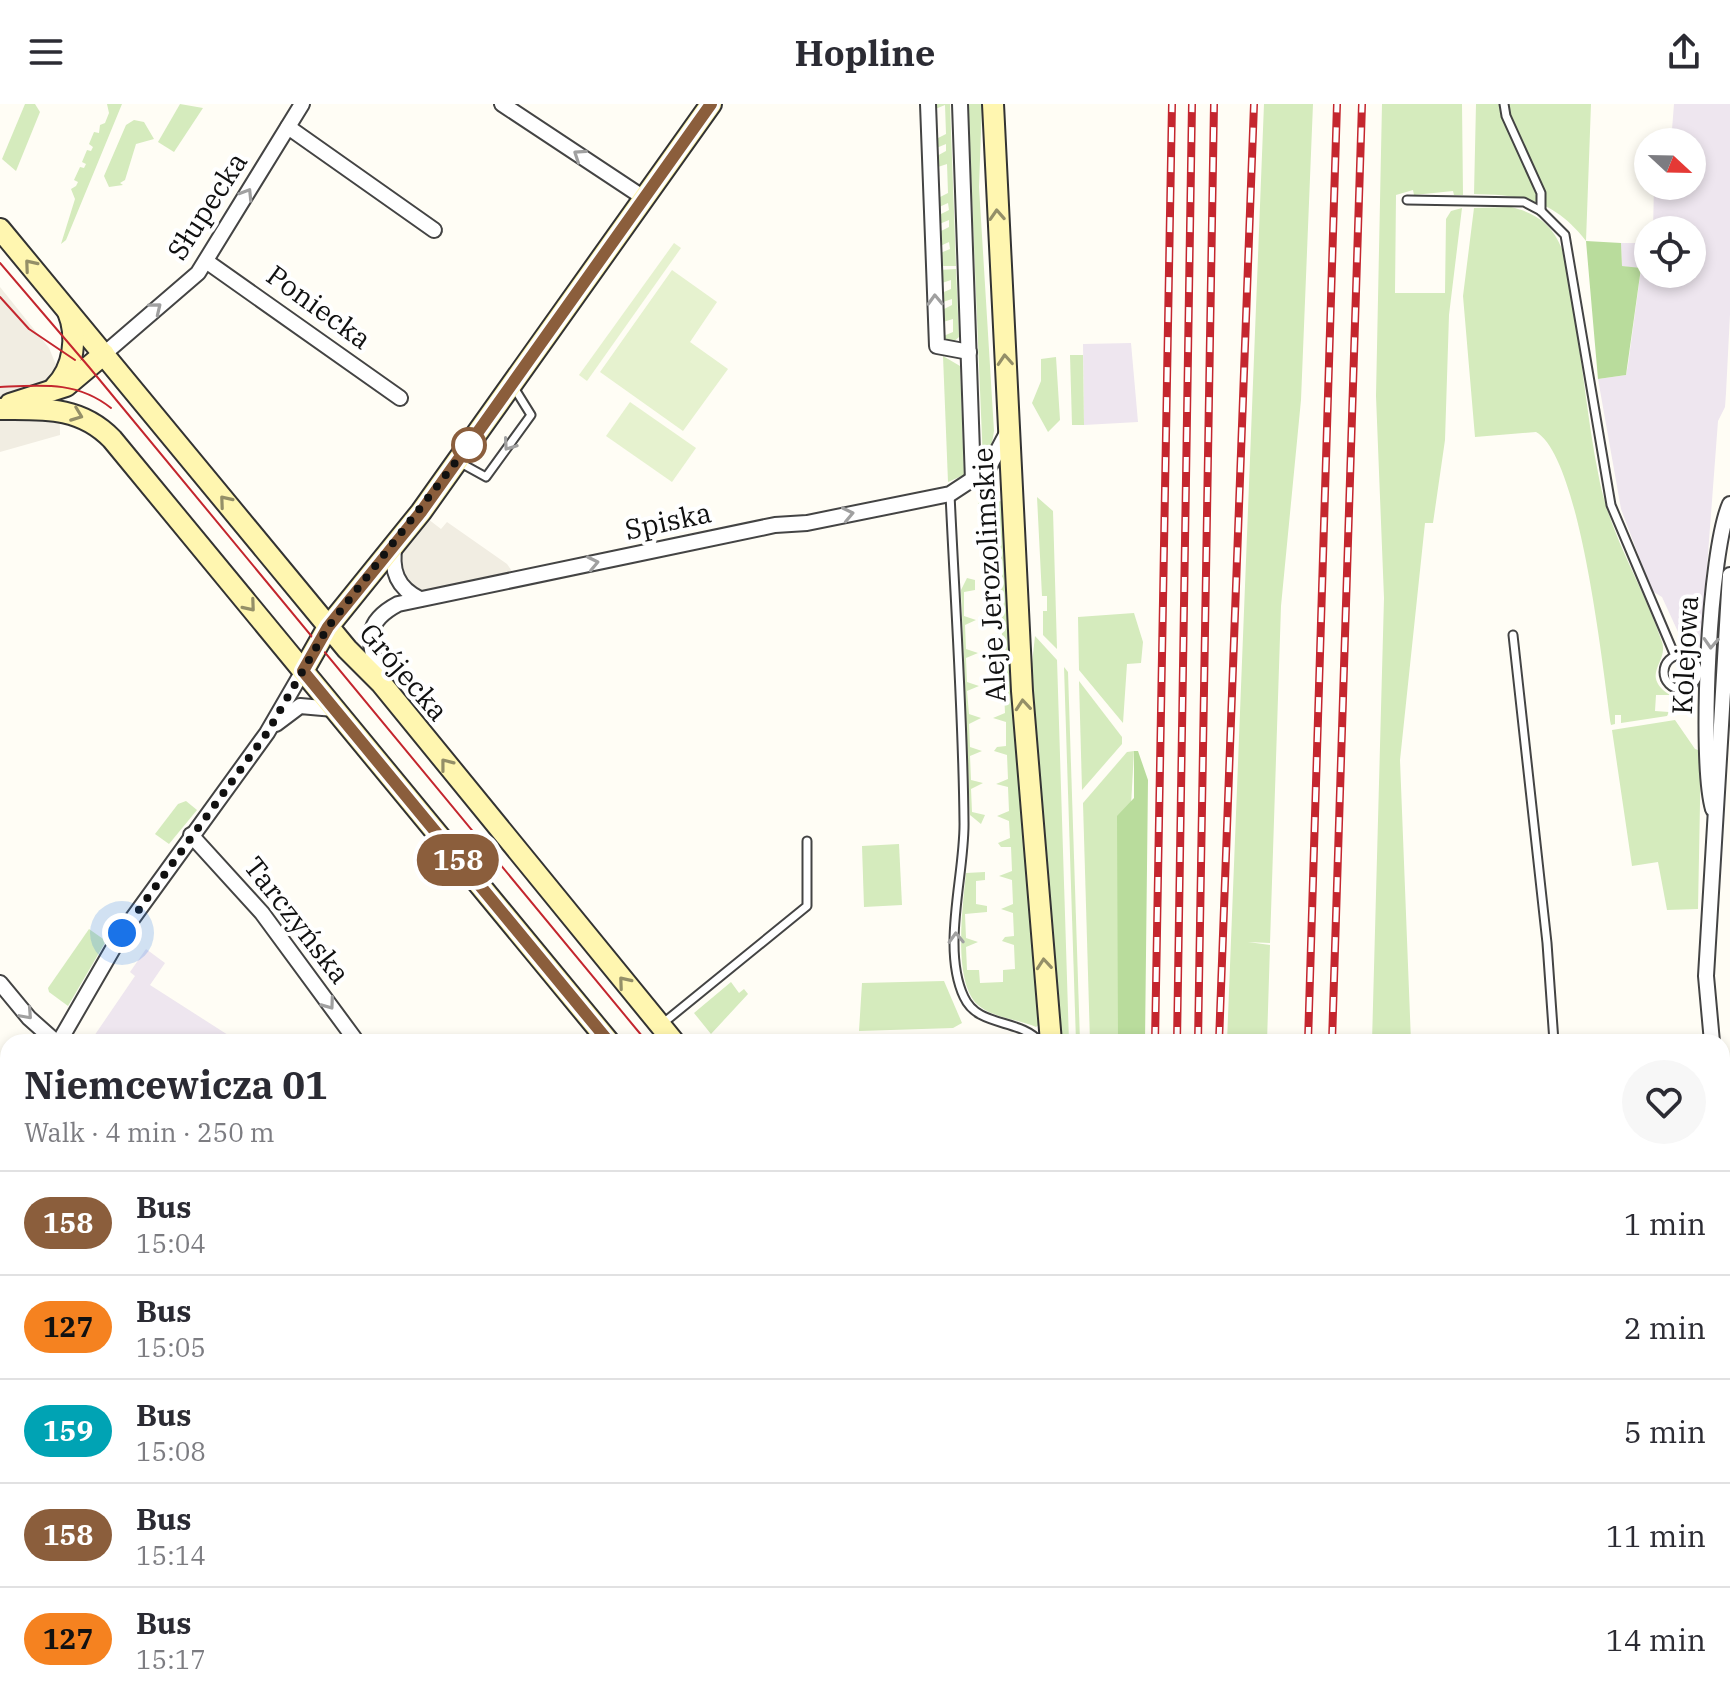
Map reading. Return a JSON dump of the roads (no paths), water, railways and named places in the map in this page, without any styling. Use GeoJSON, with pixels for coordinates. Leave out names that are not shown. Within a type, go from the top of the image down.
{"type":"FeatureCollection","features":[{"type":"Feature","properties":{"kind":"main road"},"geometry":{"type":"LineString","coordinates":[[303,671],[328,627],[457,461],[711,104]]}},
{"type":"Feature","properties":{"kind":"main road","name":"Aleje Jerozolimskie"},"geometry":{"type":"LineString","coordinates":[[993,105],[1022,691],[1050,1034]]}},
{"type":"Feature","properties":{"kind":"main road","name":"Grójecka"},"geometry":{"type":"LineString","coordinates":[[0,229],[328,627],[381,683],[667,1034]]}},
{"type":"Feature","properties":{"kind":"main road"},"geometry":{"type":"LineString","coordinates":[[41,394],[57,385],[68,367],[74,335],[67,309]]}},
{"type":"Feature","properties":{"kind":"main road"},"geometry":{"type":"LineString","coordinates":[[0,408],[66,386],[104,354]]}},
{"type":"Feature","properties":{"kind":"main road"},"geometry":{"type":"LineString","coordinates":[[0,408],[67,411],[89,419],[104,431],[602,1034]]}},
{"type":"Feature","properties":{"kind":"street","name":"Słupecka"},"geometry":{"type":"LineString","coordinates":[[104,354],[194,278],[302,104]]}},
{"type":"Feature","properties":{"kind":"street"},"geometry":{"type":"LineString","coordinates":[[502,104],[644,198]]}},
{"type":"Feature","properties":{"kind":"street"},"geometry":{"type":"LineString","coordinates":[[928,104],[937,346],[969,352]]}},
{"type":"Feature","properties":{"kind":"street"},"geometry":{"type":"LineString","coordinates":[[960,104],[973,481]]}},
{"type":"Feature","properties":{"kind":"street"},"geometry":{"type":"LineString","coordinates":[[288,127],[434,230]]}},
{"type":"Feature","properties":{"kind":"street","name":"Poniecka"},"geometry":{"type":"LineString","coordinates":[[206,261],[400,398]]}},
{"type":"Feature","properties":{"kind":"street","name":"Spiska"},"geometry":{"type":"LineString","coordinates":[[381,683],[371,643],[372,628],[386,610],[420,599],[775,525],[807,523],[950,494],[973,481],[994,462],[1010,428]]}},
{"type":"Feature","properties":{"kind":"street","name":"Kolejowa"},"geometry":{"type":"LineString","coordinates":[[1721,704],[1704,676],[1715,570],[1730,504]]}},
{"type":"Feature","properties":{"kind":"street"},"geometry":{"type":"LineString","coordinates":[[395,544],[393,560],[399,584],[420,599]]}},
{"type":"Feature","properties":{"kind":"street","name":"Kolejowa"},"geometry":{"type":"LineString","coordinates":[[1711,1034],[1706,976],[1713,810],[1719,790],[1730,575]]}},
{"type":"Feature","properties":{"kind":"street"},"geometry":{"type":"LineString","coordinates":[[63,1034],[122,933],[267,733],[303,671]]}},
{"type":"Feature","properties":{"kind":"street"},"geometry":{"type":"LineString","coordinates":[[267,733],[300,706],[334,709]]}},
{"type":"Feature","properties":{"kind":"street","name":"Tarczyńska"},"geometry":{"type":"LineString","coordinates":[[191,835],[270,923],[351,1034]]}},
{"type":"Feature","properties":{"kind":"street"},"geometry":{"type":"LineString","coordinates":[[0,983],[29,1018],[48,1034]]}},
{"type":"Feature","properties":{"kind":"lane"},"geometry":{"type":"LineString","coordinates":[[1504,104],[1506,116],[1541,193],[1541,211]]}},
{"type":"Feature","properties":{"kind":"lane"},"geometry":{"type":"LineString","coordinates":[[1407,200],[1524,202],[1541,211],[1565,235],[1611,505],[1675,656]]}},
{"type":"Feature","properties":{"kind":"lane"},"geometry":{"type":"LineString","coordinates":[[457,461],[486,477],[531,415],[512,384]]}},
{"type":"Feature","properties":{"kind":"lane"},"geometry":{"type":"LineString","coordinates":[[950,494],[964,829],[956,923],[962,995],[980,1015],[1031,1034]]}},
{"type":"Feature","properties":{"kind":"lane"},"geometry":{"type":"LineString","coordinates":[[1513,635],[1547,943],[1553,1034]]}},
{"type":"Feature","properties":{"kind":"lane"},"geometry":{"type":"LineString","coordinates":[[1675,656],[1690,657],[1704,676],[1691,687],[1680,690],[1672,687],[1664,672],[1675,656]]}},
{"type":"Feature","properties":{"kind":"lane"},"geometry":{"type":"LineString","coordinates":[[660,1025],[807,906],[807,841]]}},
{"type":"Feature","properties":{"kind":"tram line"},"geometry":{"type":"LineString","coordinates":[[0,263],[640,1034]]}},
{"type":"Feature","properties":{"kind":"tram line"},"geometry":{"type":"LineString","coordinates":[[0,297],[29,329],[75,360]]}},
{"type":"Feature","properties":{"kind":"tram line"},"geometry":{"type":"LineString","coordinates":[[0,387],[72,389],[111,408]]}},
{"type":"Feature","properties":{"kind":"railway"},"geometry":{"type":"LineString","coordinates":[[1155,1034],[1172,104]]}},
{"type":"Feature","properties":{"kind":"railway"},"geometry":{"type":"LineString","coordinates":[[1177,1034],[1192,104]]}},
{"type":"Feature","properties":{"kind":"railway"},"geometry":{"type":"LineString","coordinates":[[1198,1034],[1214,104]]}},
{"type":"Feature","properties":{"kind":"railway"},"geometry":{"type":"LineString","coordinates":[[1219,1034],[1254,104]]}},
{"type":"Feature","properties":{"kind":"railway"},"geometry":{"type":"LineString","coordinates":[[1308,1034],[1337,104]]}},
{"type":"Feature","properties":{"kind":"railway"},"geometry":{"type":"LineString","coordinates":[[1332,1034],[1362,104]]}}]}
